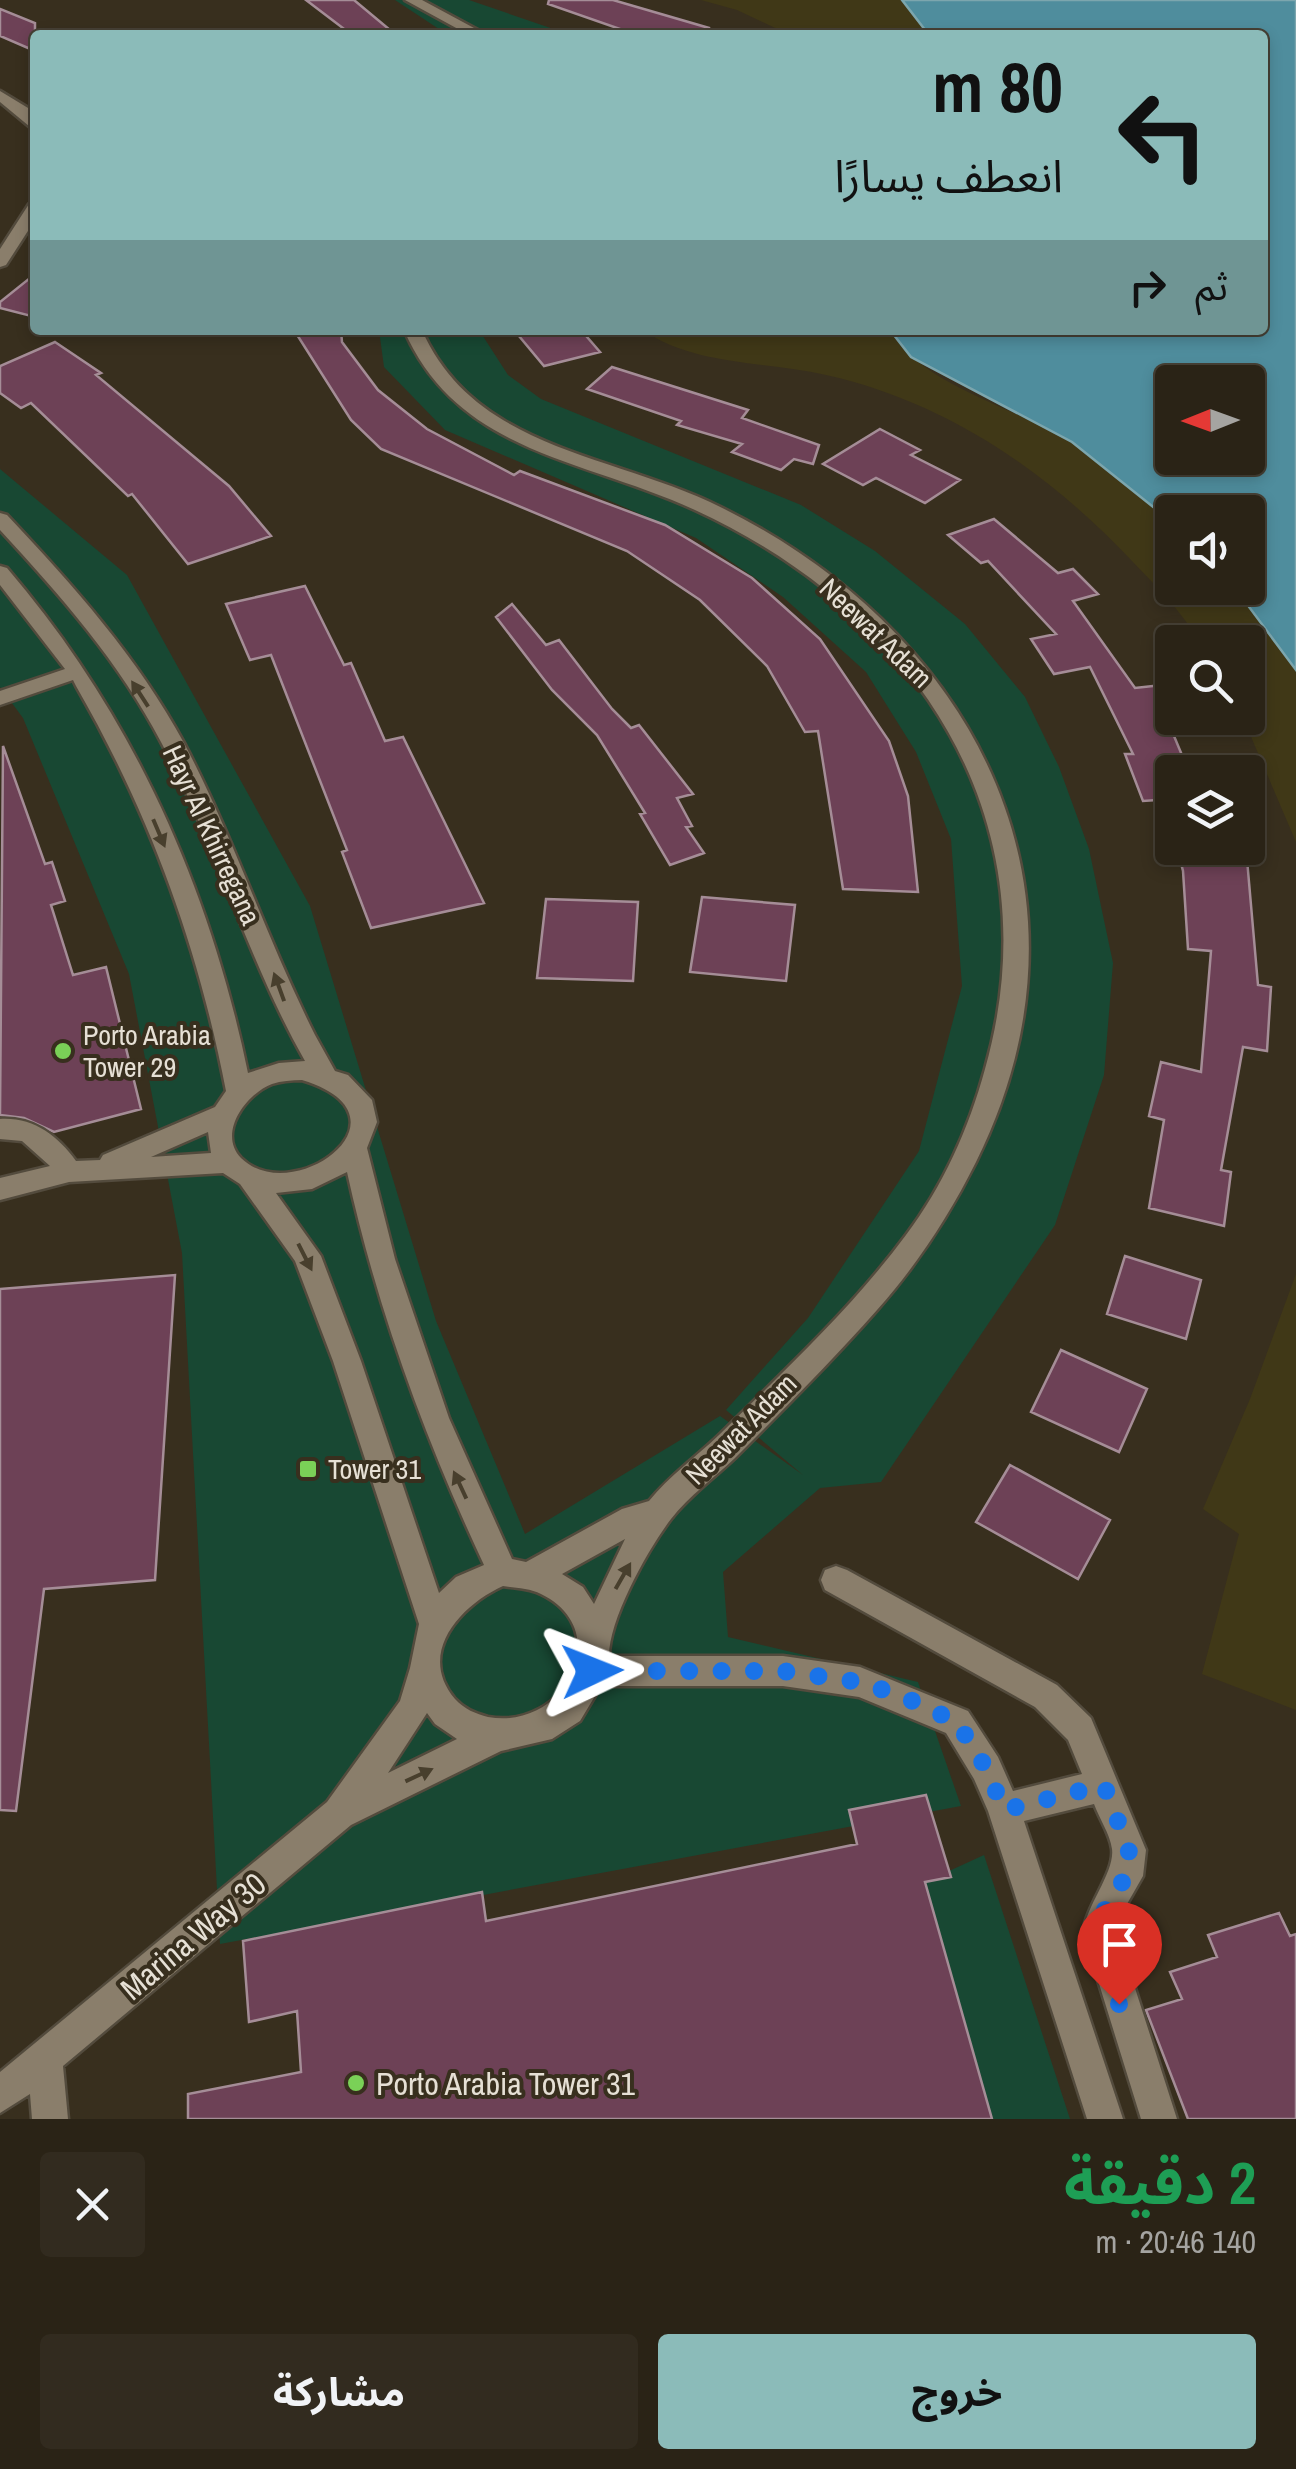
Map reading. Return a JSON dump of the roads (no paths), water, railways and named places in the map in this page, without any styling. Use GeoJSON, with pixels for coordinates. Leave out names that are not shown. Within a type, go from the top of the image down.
{"type":"FeatureCollection","features":[{"type":"Feature","properties":{"kind":"street"},"geometry":{"type":"LineString","coordinates":[[412,0],[470,30]]}},
{"type":"Feature","properties":{"kind":"street"},"geometry":{"type":"LineString","coordinates":[[0,95],[30,118]]}},
{"type":"Feature","properties":{"kind":"street"},"geometry":{"type":"LineString","coordinates":[[0,262],[30,215]]}},
{"type":"Feature","properties":{"kind":"street","name":"Neewat Adam"},"geometry":{"type":"LineString","coordinates":[[415,335],[430,368],[463,402],[506,429],[704,506],[805,566],[866,616],[946,704],[982,774],[1009,848],[1018,905],[1018,970],[1004,1052],[981,1125],[942,1200],[888,1280],[658,1512],[611,1596],[594,1657]]}},
{"type":"Feature","properties":{"kind":"street","name":"Hayr Al Khirregana"},"geometry":{"type":"LineString","coordinates":[[0,519],[56,577],[115,655],[188,772],[290,1017],[324,1073]]}},
{"type":"Feature","properties":{"kind":"street","name":"Hayr Al Khirregana"},"geometry":{"type":"LineString","coordinates":[[0,572],[76,672],[134,773],[179,882],[225,1012],[239,1092]]}},
{"type":"Feature","properties":{"kind":"street"},"geometry":{"type":"LineString","coordinates":[[0,698],[76,672]]}},
{"type":"Feature","properties":{"kind":"street"},"geometry":{"type":"LineString","coordinates":[[0,1129],[16,1126],[81,1171],[240,1170],[277,1184],[308,1181],[334,1169],[355,1150],[364,1132],[365,1113],[358,1096],[344,1082],[324,1073],[279,1072],[239,1092],[222,1115],[81,1171],[0,1188]]}},
{"type":"Feature","properties":{"kind":"street"},"geometry":{"type":"LineString","coordinates":[[222,1115],[221,1148],[307,1256],[347,1360],[432,1622]]}},
{"type":"Feature","properties":{"kind":"street"},"geometry":{"type":"LineString","coordinates":[[355,1150],[380,1261],[436,1428],[518,1573]]}},
{"type":"Feature","properties":{"kind":"street","name":"Neewat Adam"},"geometry":{"type":"LineString","coordinates":[[518,1573],[633,1519],[658,1512]]}},
{"type":"Feature","properties":{"kind":"street"},"geometry":{"type":"LineString","coordinates":[[518,1573],[568,1592],[582,1606],[594,1657],[580,1698],[558,1719],[530,1732],[498,1735],[472,1728],[450,1714],[434,1695],[425,1671],[425,1646],[432,1622],[461,1588],[518,1573]]}},
{"type":"Feature","properties":{"kind":"street"},"geometry":{"type":"LineString","coordinates":[[836,1580],[1046,1696],[1080,1728],[1129,1850],[1126,1876],[1103,1913],[1100,1932],[1159,2119]]}},
{"type":"Feature","properties":{"kind":"street"},"geometry":{"type":"LineString","coordinates":[[594,1657],[782,1671],[860,1682],[957,1722],[986,1768],[1004,1810],[1105,2119]]}},
{"type":"Feature","properties":{"kind":"street","name":"Marina Way 30"},"geometry":{"type":"LineString","coordinates":[[0,2095],[338,1814],[413,1710],[425,1671]]}},
{"type":"Feature","properties":{"kind":"street","name":"Marina Way 30"},"geometry":{"type":"LineString","coordinates":[[338,1814],[498,1735]]}},
{"type":"Feature","properties":{"kind":"street"},"geometry":{"type":"LineString","coordinates":[[1004,1810],[1104,1785]]}},
{"type":"Feature","properties":{"kind":"street"},"geometry":{"type":"LineString","coordinates":[[44,2055],[50,2119]]}},
{"type":"Feature","properties":{"kind":"water"},"geometry":{"type":"Polygon","coordinates":[[[902,0],[1296,0],[1296,670],[1248,605],[1265,605],[1265,495],[1155,495],[1155,508],[1072,442],[911,357],[894,335],[1268,335],[1268,30],[925,30],[902,0]]]}},
{"type":"Feature","properties":{"kind":"place","name":"Porto Arabia Tower 29"},"geometry":{"type":"Point","coordinates":[63,1051]}},
{"type":"Feature","properties":{"kind":"place","name":"Tower 31"},"geometry":{"type":"Point","coordinates":[308,1469]}},
{"type":"Feature","properties":{"kind":"place","name":"Porto Arabia Tower 31"},"geometry":{"type":"Point","coordinates":[356,2083]}}]}
